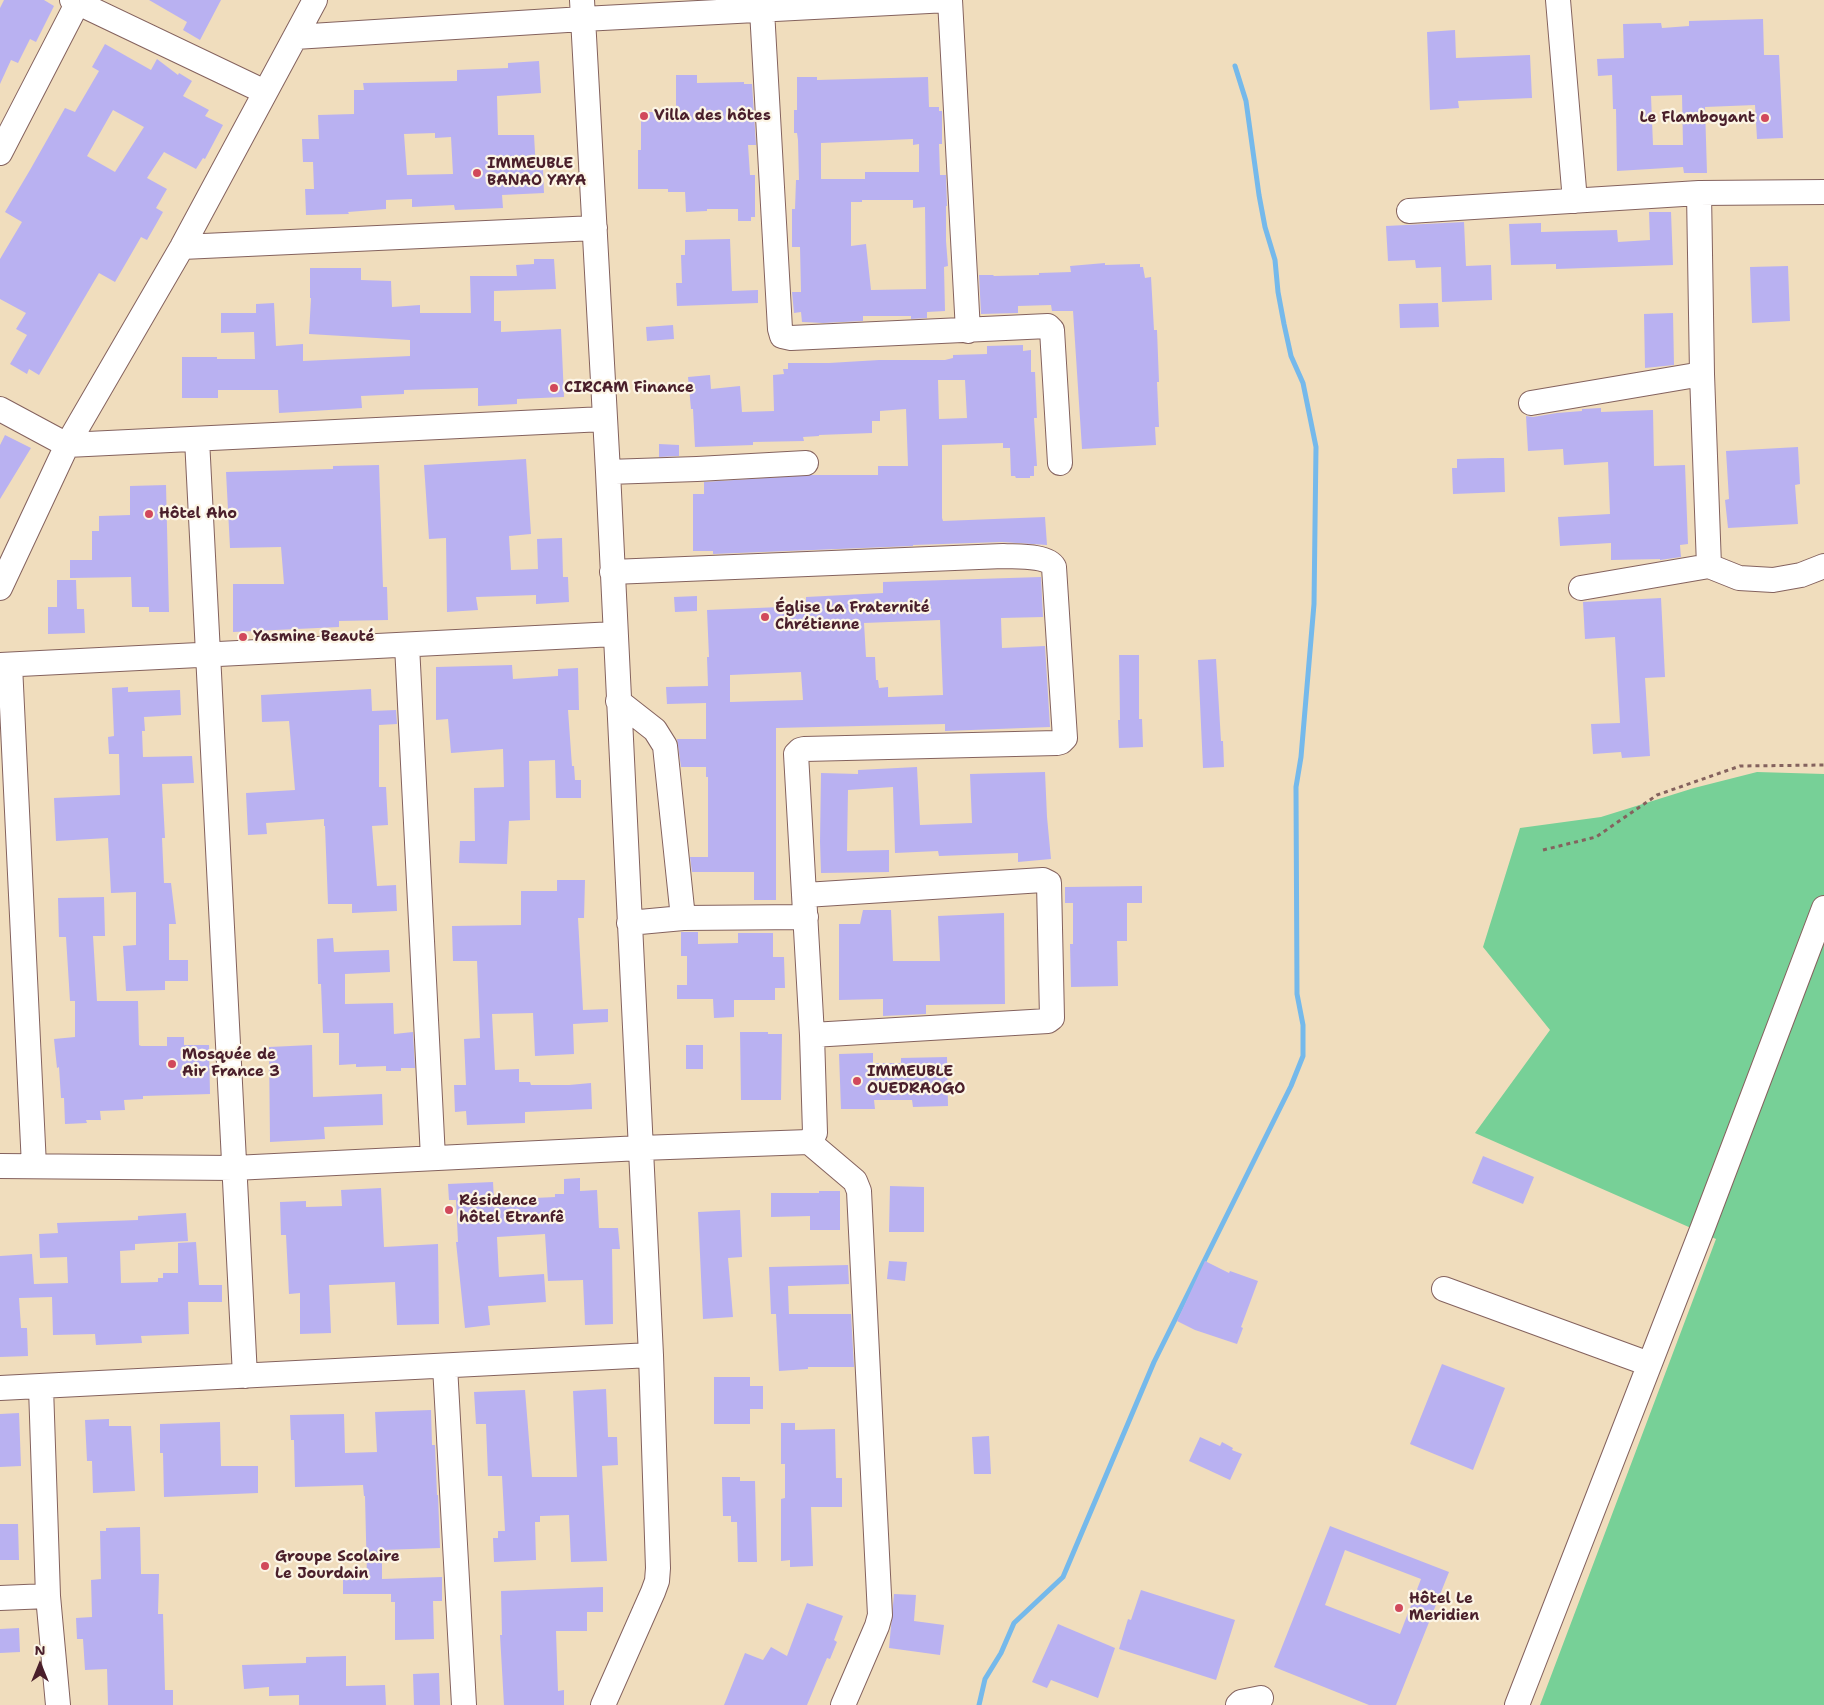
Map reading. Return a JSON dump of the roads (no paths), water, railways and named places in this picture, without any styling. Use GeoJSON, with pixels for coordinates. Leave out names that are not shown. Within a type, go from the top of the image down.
{"type":"FeatureCollection","features":[{"type":"Feature","properties":{"kind":"street"},"geometry":{"type":"LineString","coordinates":[[0,588],[67,445],[182,247],[315,0]]}},
{"type":"Feature","properties":{"kind":"street"},"geometry":{"type":"LineString","coordinates":[[295,37],[583,10],[762,10],[949,0],[968,330]]}},
{"type":"Feature","properties":{"kind":"street"},"geometry":{"type":"LineString","coordinates":[[1558,0],[1575,201]]}},
{"type":"Feature","properties":{"kind":"street"},"geometry":{"type":"LineString","coordinates":[[0,153],[76,1],[266,92]]}},
{"type":"Feature","properties":{"kind":"street"},"geometry":{"type":"LineString","coordinates":[[583,10],[608,472],[651,1355],[658,1568],[657,1581],[603,1705]]}},
{"type":"Feature","properties":{"kind":"street"},"geometry":{"type":"LineString","coordinates":[[762,10],[779,319],[782,336],[791,338],[1048,326],[1052,330],[1060,462]]}},
{"type":"Feature","properties":{"kind":"street"},"geometry":{"type":"LineString","coordinates":[[1410,211],[1699,193],[1824,192]]}},
{"type":"Feature","properties":{"kind":"street"},"geometry":{"type":"LineString","coordinates":[[1699,193],[1702,374],[1709,566]]}},
{"type":"Feature","properties":{"kind":"street"},"geometry":{"type":"LineString","coordinates":[[182,247],[595,228]]}},
{"type":"Feature","properties":{"kind":"street"},"geometry":{"type":"LineString","coordinates":[[1531,403],[1702,374]]}},
{"type":"Feature","properties":{"kind":"street"},"geometry":{"type":"LineString","coordinates":[[0,408],[67,445],[604,419]]}},
{"type":"Feature","properties":{"kind":"street"},"geometry":{"type":"LineString","coordinates":[[197,439],[245,1376]]}},
{"type":"Feature","properties":{"kind":"street"},"geometry":{"type":"LineString","coordinates":[[608,472],[806,463]]}},
{"type":"Feature","properties":{"kind":"street"},"geometry":{"type":"LineString","coordinates":[[612,572],[1003,556],[1044,559],[1051,562],[1054,567],[1065,738],[1061,742],[800,750],[796,754],[812,1035],[815,1134],[810,1142]]}},
{"type":"Feature","properties":{"kind":"street"},"geometry":{"type":"LineString","coordinates":[[1581,588],[1709,566],[1739,578],[1773,580],[1801,575],[1824,566]]}},
{"type":"Feature","properties":{"kind":"street"},"geometry":{"type":"LineString","coordinates":[[34,1166],[5,665],[615,634]]}},
{"type":"Feature","properties":{"kind":"street"},"geometry":{"type":"LineString","coordinates":[[407,645],[433,1158]]}},
{"type":"Feature","properties":{"kind":"street"},"geometry":{"type":"LineString","coordinates":[[618,701],[655,730],[665,746],[683,918]]}},
{"type":"Feature","properties":{"kind":"street"},"geometry":{"type":"LineString","coordinates":[[630,922],[805,906],[1044,880],[1049,883],[1052,1018],[1046,1023],[812,1035]]}},
{"type":"Feature","properties":{"kind":"street"},"geometry":{"type":"LineString","coordinates":[[1517,1705],[1650,1364],[1824,908]]}},
{"type":"Feature","properties":{"kind":"street"},"geometry":{"type":"LineString","coordinates":[[0,1166],[234,1168],[641,1148],[810,1142],[855,1181],[859,1191],[880,1615],[843,1705]]}},
{"type":"Feature","properties":{"kind":"street"},"geometry":{"type":"LineString","coordinates":[[1444,1289],[1650,1364]]}},
{"type":"Feature","properties":{"kind":"street"},"geometry":{"type":"LineString","coordinates":[[0,1388],[651,1355]]}},
{"type":"Feature","properties":{"kind":"street"},"geometry":{"type":"LineString","coordinates":[[445,1366],[464,1705]]}},
{"type":"Feature","properties":{"kind":"street"},"geometry":{"type":"LineString","coordinates":[[41,1387],[48,1596],[58,1705]]}},
{"type":"Feature","properties":{"kind":"street"},"geometry":{"type":"LineString","coordinates":[[0,1598],[48,1596]]}},
{"type":"Feature","properties":{"kind":"street"},"geometry":{"type":"LineString","coordinates":[[1238,1705],[1241,1702],[1261,1698]]}},
{"type":"Feature","properties":{"kind":"waterway"},"geometry":{"type":"LineString","coordinates":[[979,1705],[985,1679],[1001,1653],[1014,1623],[1063,1577],[1154,1362],[1291,1086],[1303,1056],[1303,1025],[1297,994],[1296,787],[1301,757],[1314,604],[1316,447],[1303,383],[1291,356],[1284,324],[1275,260],[1265,227],[1259,195],[1246,101],[1235,66]]}},
{"type":"Feature","properties":{"kind":"place","name":"Villa des hôtes"},"geometry":{"type":"Point","coordinates":[644,116]}},
{"type":"Feature","properties":{"kind":"place","name":"Le Flamboyant"},"geometry":{"type":"Point","coordinates":[1765,118]}},
{"type":"Feature","properties":{"kind":"place","name":"IMMEUBLE BANAO YAYA"},"geometry":{"type":"Point","coordinates":[477,173]}},
{"type":"Feature","properties":{"kind":"place","name":"CIRCAM Finance"},"geometry":{"type":"Point","coordinates":[554,388]}},
{"type":"Feature","properties":{"kind":"place","name":"Hôtel Aho"},"geometry":{"type":"Point","coordinates":[149,514]}},
{"type":"Feature","properties":{"kind":"place","name":"Église La Fraternité Chrétienne"},"geometry":{"type":"Point","coordinates":[765,617]}},
{"type":"Feature","properties":{"kind":"place","name":"Yasmine Beauté"},"geometry":{"type":"Point","coordinates":[243,637]}},
{"type":"Feature","properties":{"kind":"place","name":"Mosquée de Air France 3"},"geometry":{"type":"Point","coordinates":[172,1064]}},
{"type":"Feature","properties":{"kind":"place","name":"IMMEUBLE OUEDRAOGO"},"geometry":{"type":"Point","coordinates":[857,1081]}},
{"type":"Feature","properties":{"kind":"place","name":"Résidence hôtel Etranfê"},"geometry":{"type":"Point","coordinates":[449,1210]}},
{"type":"Feature","properties":{"kind":"place","name":"Groupe Scolaire Le Jourdain"},"geometry":{"type":"Point","coordinates":[265,1566]}},
{"type":"Feature","properties":{"kind":"place","name":"Hôtel Le Meridien"},"geometry":{"type":"Point","coordinates":[1399,1608]}}]}
